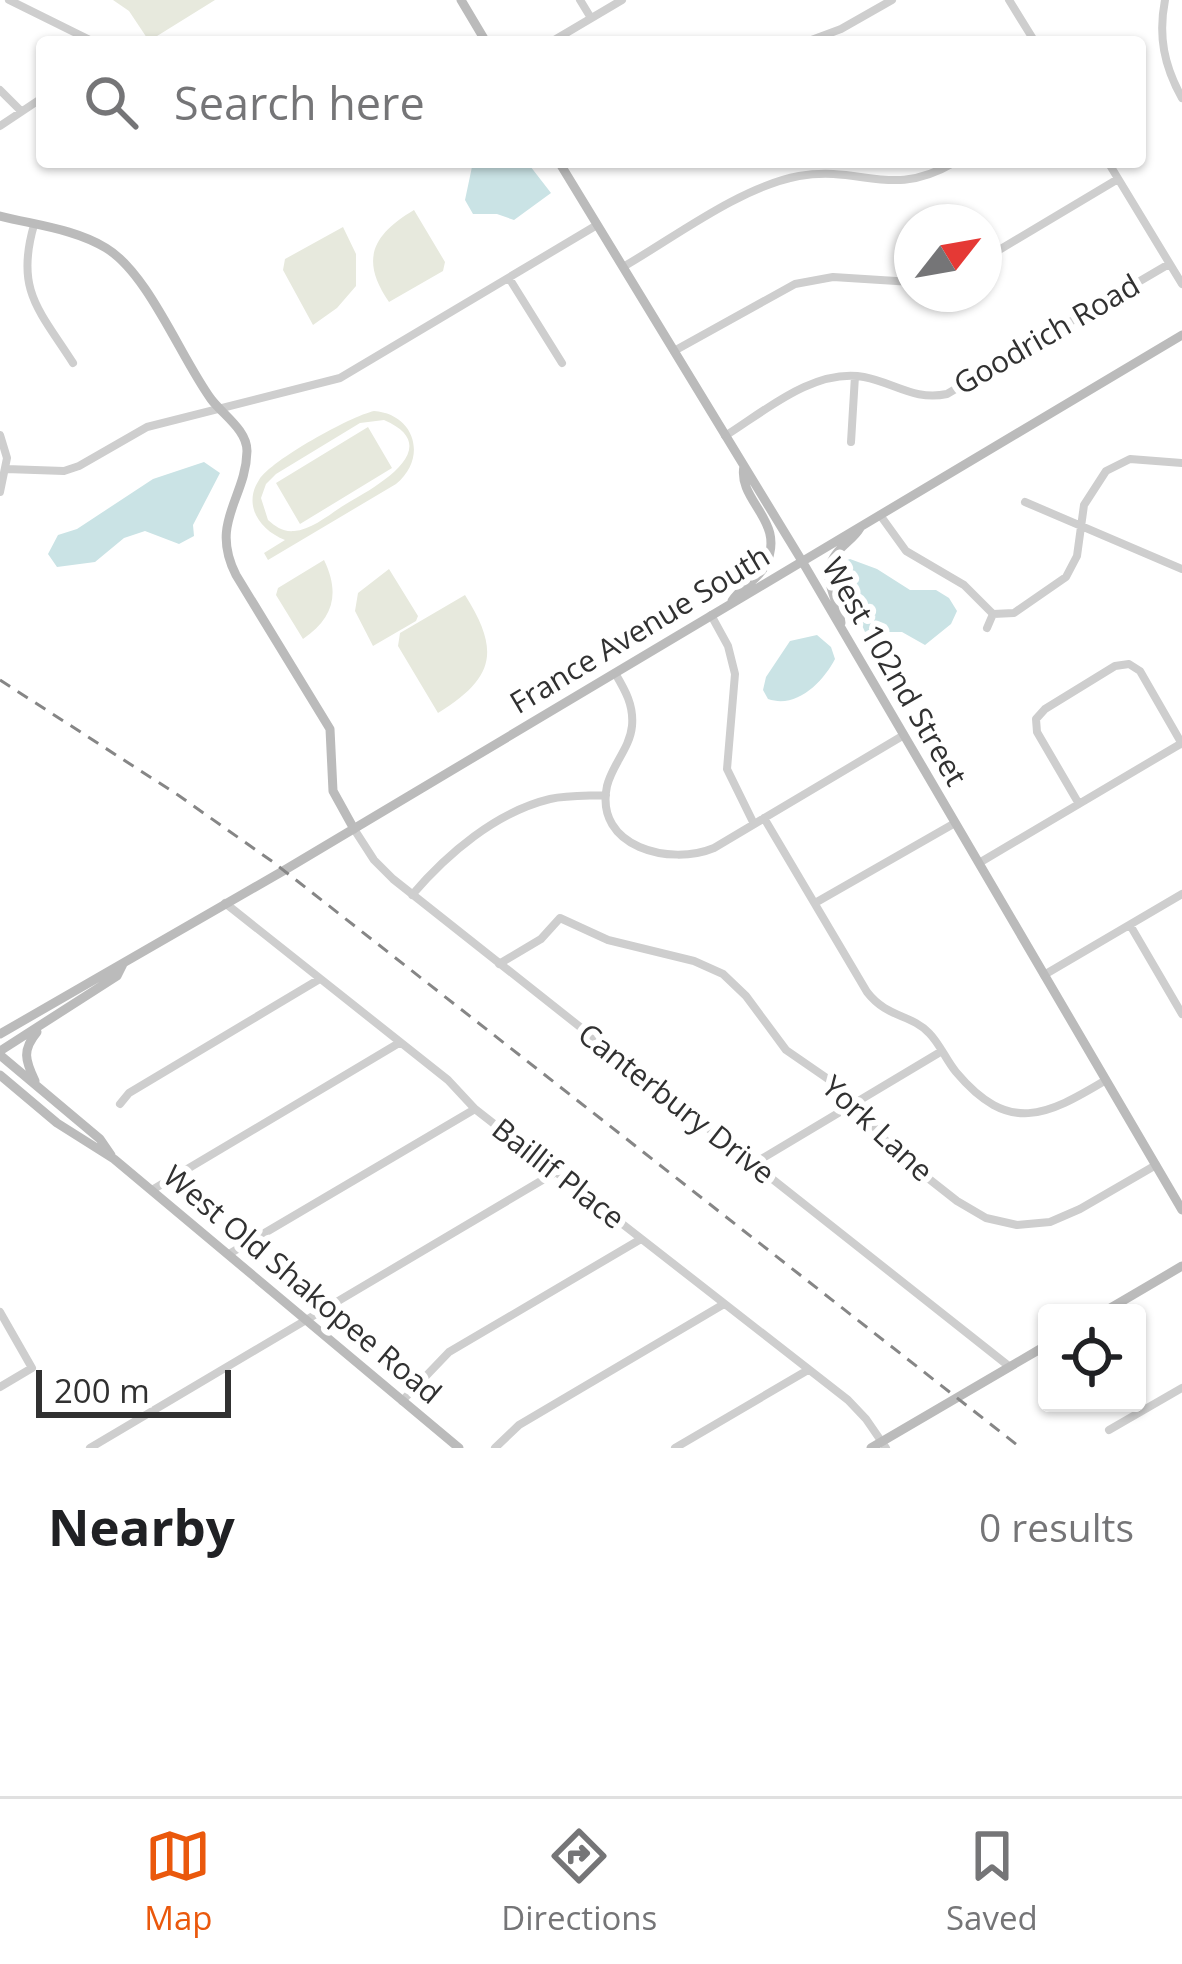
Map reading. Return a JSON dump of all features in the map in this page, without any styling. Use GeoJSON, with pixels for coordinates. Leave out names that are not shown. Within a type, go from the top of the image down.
{"type":"FeatureCollection","features":[{"type":"Feature","properties":{"kind":"main road"},"geometry":{"type":"LineString","coordinates":[[460,0],[482,36]]}},
{"type":"Feature","properties":{"kind":"main road","name":"West 102nd Street"},"geometry":{"type":"LineString","coordinates":[[563,168],[802,561],[1182,1210]]}},
{"type":"Feature","properties":{"kind":"main road"},"geometry":{"type":"LineString","coordinates":[[0,216],[86,238],[121,259],[220,410],[244,435],[245,463],[226,523],[230,563],[330,729],[333,791],[355,829]]}},
{"type":"Feature","properties":{"kind":"main road","name":"France Avenue South"},"geometry":{"type":"LineString","coordinates":[[0,1034],[355,829],[1182,335]]}},
{"type":"Feature","properties":{"kind":"main road"},"geometry":{"type":"LineString","coordinates":[[731,604],[759,574],[771,548],[766,519],[744,482],[744,466]]}},
{"type":"Feature","properties":{"kind":"main road"},"geometry":{"type":"LineString","coordinates":[[841,628],[829,567],[860,526]]}},
{"type":"Feature","properties":{"kind":"main road","name":"France Avenue South"},"geometry":{"type":"LineString","coordinates":[[0,1053],[117,976],[123,964]]}},
{"type":"Feature","properties":{"kind":"main road"},"geometry":{"type":"LineString","coordinates":[[0,1024],[26,1018]]}},
{"type":"Feature","properties":{"kind":"main road"},"geometry":{"type":"LineString","coordinates":[[37,1086],[25,1060],[27,1044],[41,1027]]}},
{"type":"Feature","properties":{"kind":"main road","name":"West Old Shakopee Road"},"geometry":{"type":"LineString","coordinates":[[0,1053],[100,1139],[114,1159]]}},
{"type":"Feature","properties":{"kind":"main road","name":"West Old Shakopee Road"},"geometry":{"type":"LineString","coordinates":[[1,1077],[57,1123],[114,1159],[459,1448]]}},
{"type":"Feature","properties":{"kind":"main road"},"geometry":{"type":"LineString","coordinates":[[1117,1304],[1182,1266]]}},
{"type":"Feature","properties":{"kind":"main road"},"geometry":{"type":"LineString","coordinates":[[879,1446],[1038,1350]]}},
{"type":"Feature","properties":{"kind":"street"},"geometry":{"type":"LineString","coordinates":[[9,0],[82,36]]}},
{"type":"Feature","properties":{"kind":"street"},"geometry":{"type":"LineString","coordinates":[[580,0],[591,18]]}},
{"type":"Feature","properties":{"kind":"street"},"geometry":{"type":"LineString","coordinates":[[561,36],[622,0]]}},
{"type":"Feature","properties":{"kind":"street"},"geometry":{"type":"LineString","coordinates":[[817,36],[892,0]]}},
{"type":"Feature","properties":{"kind":"street"},"geometry":{"type":"LineString","coordinates":[[1009,0],[1031,36]]}},
{"type":"Feature","properties":{"kind":"street"},"geometry":{"type":"LineString","coordinates":[[1166,0],[1162,23],[1165,60],[1182,98]]}},
{"type":"Feature","properties":{"kind":"street"},"geometry":{"type":"LineString","coordinates":[[0,90],[21,111]]}},
{"type":"Feature","properties":{"kind":"street"},"geometry":{"type":"LineString","coordinates":[[0,126],[36,102]]}},
{"type":"Feature","properties":{"kind":"street"},"geometry":{"type":"LineString","coordinates":[[852,176],[854,168]]}},
{"type":"Feature","properties":{"kind":"street"},"geometry":{"type":"LineString","coordinates":[[623,267],[760,188],[796,177],[912,182],[942,168]]}},
{"type":"Feature","properties":{"kind":"street"},"geometry":{"type":"LineString","coordinates":[[1112,168],[1182,284]]}},
{"type":"Feature","properties":{"kind":"street"},"geometry":{"type":"LineString","coordinates":[[1002,249],[1118,179]]}},
{"type":"Feature","properties":{"kind":"street"},"geometry":{"type":"LineString","coordinates":[[34,225],[25,262],[29,290],[73,363]]}},
{"type":"Feature","properties":{"kind":"street"},"geometry":{"type":"LineString","coordinates":[[7,469],[64,471],[147,427],[340,378],[597,225]]}},
{"type":"Feature","properties":{"kind":"street","name":"Goodrich Road"},"geometry":{"type":"LineString","coordinates":[[855,376],[915,395],[947,394],[1169,264]]}},
{"type":"Feature","properties":{"kind":"street"},"geometry":{"type":"LineString","coordinates":[[674,351],[795,284],[833,277],[894,281]]}},
{"type":"Feature","properties":{"kind":"street"},"geometry":{"type":"LineString","coordinates":[[509,278],[562,363]]}},
{"type":"Feature","properties":{"kind":"street"},"geometry":{"type":"LineString","coordinates":[[725,436],[805,388],[835,377],[855,376],[851,442]]}},
{"type":"Feature","properties":{"kind":"street"},"geometry":{"type":"LineString","coordinates":[[0,435],[7,469],[0,492]]}},
{"type":"Feature","properties":{"kind":"street"},"geometry":{"type":"LineString","coordinates":[[880,515],[905,551],[964,586],[993,614],[1014,613],[1058,586],[1077,556],[1089,493],[1113,465],[1130,459],[1182,463]]}},
{"type":"Feature","properties":{"kind":"street"},"geometry":{"type":"LineString","coordinates":[[1025,502],[1182,569]]}},
{"type":"Feature","properties":{"kind":"street"},"geometry":{"type":"LineString","coordinates":[[987,628],[993,614]]}},
{"type":"Feature","properties":{"kind":"street"},"geometry":{"type":"LineString","coordinates":[[711,616],[728,646],[735,674],[727,770],[754,824]]}},
{"type":"Feature","properties":{"kind":"street"},"geometry":{"type":"LineString","coordinates":[[979,863],[1079,804],[1182,743],[1135,667],[1122,664],[1036,719],[1037,732],[1079,804]]}},
{"type":"Feature","properties":{"kind":"street"},"geometry":{"type":"LineString","coordinates":[[615,673],[630,700],[633,724],[606,795],[612,820],[632,843],[658,855],[684,857],[714,848],[904,735]]}},
{"type":"Feature","properties":{"kind":"street"},"geometry":{"type":"LineString","coordinates":[[412,895],[455,851],[518,811],[559,797],[606,795]]}},
{"type":"Feature","properties":{"kind":"street"},"geometry":{"type":"LineString","coordinates":[[764,818],[874,1002],[924,1028],[970,1086],[1000,1107],[1025,1114],[1051,1111],[1106,1080]]}},
{"type":"Feature","properties":{"kind":"street"},"geometry":{"type":"LineString","coordinates":[[815,903],[955,823]]}},
{"type":"Feature","properties":{"kind":"street","name":"Canterbury Drive"},"geometry":{"type":"LineString","coordinates":[[355,829],[382,870],[412,895],[1010,1366]]}},
{"type":"Feature","properties":{"kind":"street"},"geometry":{"type":"LineString","coordinates":[[1044,976],[1182,895]]}},
{"type":"Feature","properties":{"kind":"street","name":"Baillif Place"},"geometry":{"type":"LineString","coordinates":[[225,904],[448,1080],[475,1109],[857,1409],[879,1446]]}},
{"type":"Feature","properties":{"kind":"street","name":"York Lane"},"geometry":{"type":"LineString","coordinates":[[499,964],[541,939],[560,918],[631,948],[709,967],[736,985],[785,1050],[844,1090],[896,1153],[957,1201],[1001,1222],[1034,1224],[1066,1216],[1156,1165]]}},
{"type":"Feature","properties":{"kind":"street"},"geometry":{"type":"LineString","coordinates":[[1130,925],[1182,1014]]}},
{"type":"Feature","properties":{"kind":"street"},"geometry":{"type":"LineString","coordinates":[[120,1104],[129,1093],[319,980]]}},
{"type":"Feature","properties":{"kind":"street"},"geometry":{"type":"LineString","coordinates":[[152,1190],[399,1043]]}},
{"type":"Feature","properties":{"kind":"street"},"geometry":{"type":"LineString","coordinates":[[752,1164],[942,1051]]}},
{"type":"Feature","properties":{"kind":"street"},"geometry":{"type":"LineString","coordinates":[[229,1254],[475,1109]]}},
{"type":"Feature","properties":{"kind":"street"},"geometry":{"type":"LineString","coordinates":[[90,1448],[556,1172]]}},
{"type":"Feature","properties":{"kind":"street"},"geometry":{"type":"LineString","coordinates":[[402,1401],[449,1352],[641,1238]]}},
{"type":"Feature","properties":{"kind":"street"},"geometry":{"type":"LineString","coordinates":[[495,1448],[520,1424],[724,1304]]}},
{"type":"Feature","properties":{"kind":"street"},"geometry":{"type":"LineString","coordinates":[[0,1312],[32,1368],[0,1387]]}},
{"type":"Feature","properties":{"kind":"street"},"geometry":{"type":"LineString","coordinates":[[675,1448],[808,1370]]}},
{"type":"Feature","properties":{"kind":"street"},"geometry":{"type":"LineString","coordinates":[[1109,1430],[1182,1388]]}},
{"type":"Feature","properties":{"kind":"shaded area"},"geometry":{"type":"Polygon","coordinates":[[[113,0],[215,0],[157,36],[146,36],[129,11],[113,0]]]}},
{"type":"Feature","properties":{"kind":"shaded area"},"geometry":{"type":"Polygon","coordinates":[[[414,210],[445,262],[443,271],[389,302],[375,273],[375,250],[388,229],[414,210]]]}},
{"type":"Feature","properties":{"kind":"shaded area"},"geometry":{"type":"Polygon","coordinates":[[[343,227],[356,254],[356,286],[313,325],[283,270],[285,259],[343,227]]]}},
{"type":"Feature","properties":{"kind":"shaded area"},"geometry":{"type":"Polygon","coordinates":[[[388,414],[407,429],[414,450],[406,474],[268,560],[264,553],[285,540],[262,524],[253,508],[259,480],[295,451],[363,415],[388,414]],[[384,420],[360,423],[276,474],[261,498],[268,520],[283,530],[301,530],[372,488],[407,455],[409,443],[402,431],[384,420]]]}},
{"type":"Feature","properties":{"kind":"shaded area"},"geometry":{"type":"Polygon","coordinates":[[[368,427],[392,468],[300,524],[276,483],[368,427]]]}},
{"type":"Feature","properties":{"kind":"shaded area"},"geometry":{"type":"Polygon","coordinates":[[[324,560],[332,583],[331,604],[322,622],[303,639],[276,595],[278,588],[324,560]]]}},
{"type":"Feature","properties":{"kind":"shaded area"},"geometry":{"type":"Polygon","coordinates":[[[389,569],[418,616],[373,646],[355,611],[358,593],[389,569]]]}},
{"type":"Feature","properties":{"kind":"shaded area"},"geometry":{"type":"Polygon","coordinates":[[[465,595],[484,633],[486,662],[471,688],[438,713],[398,646],[400,633],[465,595]]]}},
{"type":"Feature","properties":{"kind":"water"},"geometry":{"type":"Polygon","coordinates":[[[472,168],[532,168],[551,193],[514,220],[473,214],[465,200],[472,168]]]}},
{"type":"Feature","properties":{"kind":"water"},"geometry":{"type":"Polygon","coordinates":[[[204,462],[220,473],[193,525],[194,536],[179,544],[145,531],[124,538],[95,562],[57,567],[48,554],[58,535],[77,529],[153,479],[204,462]]]}},
{"type":"Feature","properties":{"kind":"water"},"geometry":{"type":"Polygon","coordinates":[[[850,559],[910,590],[936,590],[949,598],[957,611],[951,624],[925,645],[902,632],[865,632],[838,572],[842,562],[850,559]]]}},
{"type":"Feature","properties":{"kind":"water"},"geometry":{"type":"Polygon","coordinates":[[[817,635],[831,647],[835,659],[824,676],[799,697],[768,699],[763,690],[766,677],[790,641],[817,635]]]}},
{"type":"Feature","properties":{"kind":"railway"},"geometry":{"type":"LineString","coordinates":[[0,680],[273,862],[1021,1448]]}}]}
